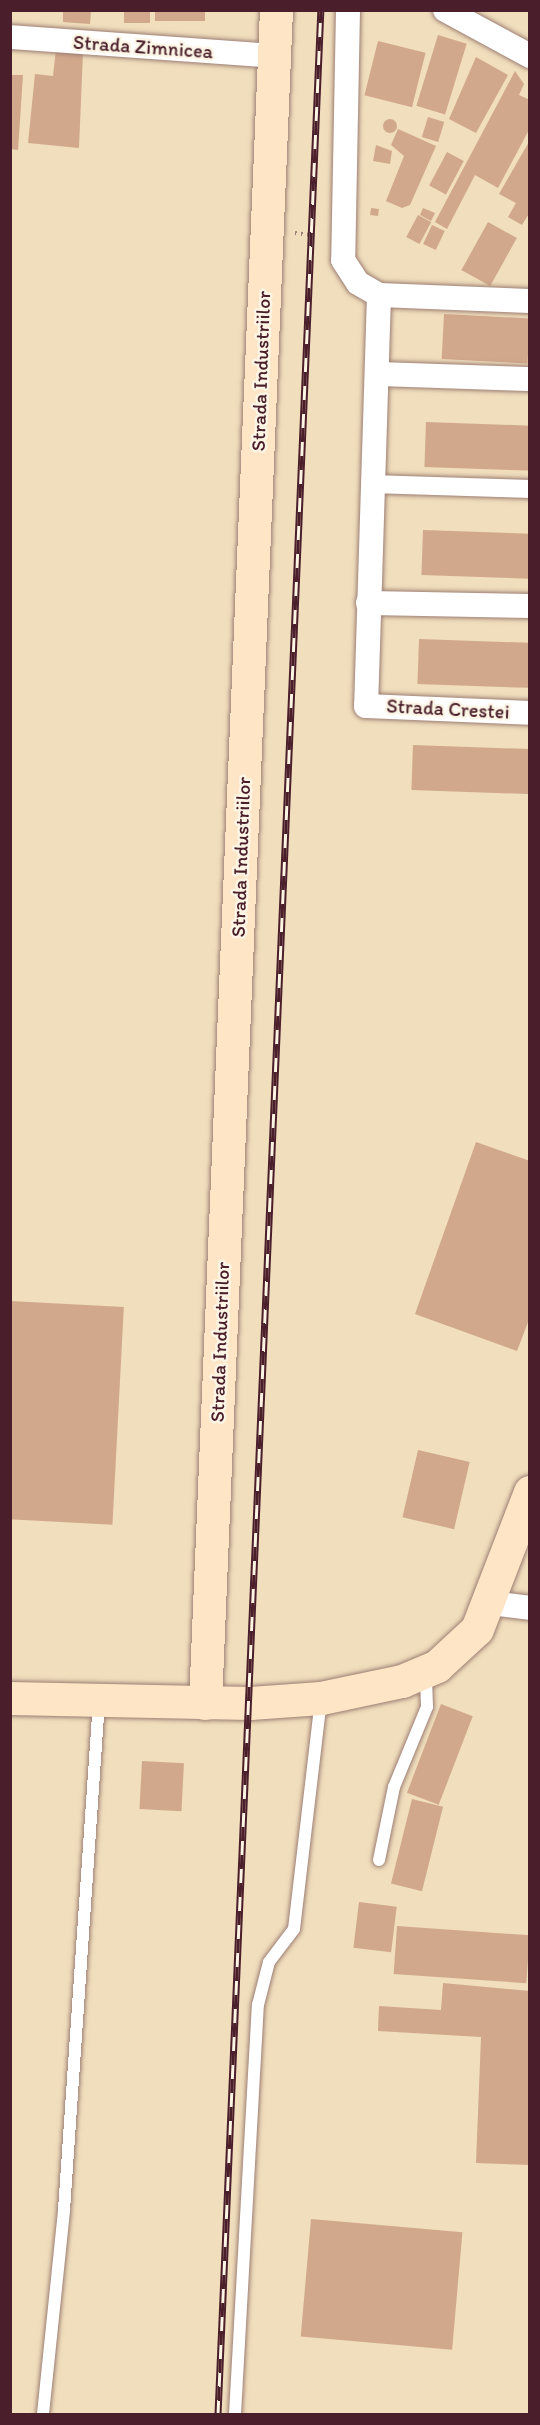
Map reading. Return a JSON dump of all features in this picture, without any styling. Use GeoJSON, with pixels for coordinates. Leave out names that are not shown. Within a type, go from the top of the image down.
{"type":"FeatureCollection","features":[{"type":"Feature","properties":{"kind":"main road","name":"Strada Industriilor"},"geometry":{"type":"LineString","coordinates":[[205,1703],[276,10]]}},
{"type":"Feature","properties":{"kind":"main road"},"geometry":{"type":"LineString","coordinates":[[10,1698],[205,1703],[321,1698],[426,1670],[477,1629],[491,1603],[530,1492]]}},
{"type":"Feature","properties":{"kind":"street"},"geometry":{"type":"LineString","coordinates":[[348,10],[342,239],[347,272],[379,295],[530,301]]}},
{"type":"Feature","properties":{"kind":"street"},"geometry":{"type":"LineString","coordinates":[[445,10],[530,56]]}},
{"type":"Feature","properties":{"kind":"street","name":"Strada Zimnicea"},"geometry":{"type":"LineString","coordinates":[[10,38],[274,56]]}},
{"type":"Feature","properties":{"kind":"street"},"geometry":{"type":"LineString","coordinates":[[379,295],[368,603],[530,606]]}},
{"type":"Feature","properties":{"kind":"street"},"geometry":{"type":"LineString","coordinates":[[377,374],[530,379]]}},
{"type":"Feature","properties":{"kind":"street"},"geometry":{"type":"LineString","coordinates":[[372,484],[530,489]]}},
{"type":"Feature","properties":{"kind":"street","name":"Strada Crestei"},"geometry":{"type":"LineString","coordinates":[[368,603],[366,706],[530,713]]}},
{"type":"Feature","properties":{"kind":"street"},"geometry":{"type":"LineString","coordinates":[[491,1603],[530,1608]]}},
{"type":"Feature","properties":{"kind":"lane"},"geometry":{"type":"LineString","coordinates":[[379,1860],[394,1787],[427,1707],[426,1670]]}},
{"type":"Feature","properties":{"kind":"lane"},"geometry":{"type":"LineString","coordinates":[[235,2415],[258,2005],[269,1962],[294,1929],[321,1698]]}},
{"type":"Feature","properties":{"kind":"lane"},"geometry":{"type":"LineString","coordinates":[[43,2415],[65,2199],[99,1701]]}},
{"type":"Feature","properties":{"kind":"path"},"geometry":{"type":"LineString","coordinates":[[267,229],[342,239]]}},
{"type":"Feature","properties":{"kind":"building"},"geometry":{"type":"Polygon","coordinates":[[[63,10],[91,10],[90,24],[63,22],[63,10]]]}},
{"type":"Feature","properties":{"kind":"building"},"geometry":{"type":"Polygon","coordinates":[[[124,10],[150,10],[150,23],[124,23],[124,10]]]}},
{"type":"Feature","properties":{"kind":"building"},"geometry":{"type":"Polygon","coordinates":[[[155,10],[205,10],[205,21],[155,21],[155,10]]]}},
{"type":"Feature","properties":{"kind":"building"},"geometry":{"type":"Polygon","coordinates":[[[438,35],[467,44],[445,115],[416,106],[438,35]]]}},
{"type":"Feature","properties":{"kind":"building"},"geometry":{"type":"Polygon","coordinates":[[[378,41],[426,53],[412,107],[364,95],[378,41]]]}},
{"type":"Feature","properties":{"kind":"building"},"geometry":{"type":"Polygon","coordinates":[[[56,49],[83,52],[79,148],[28,143],[35,74],[53,76],[56,49]]]}},
{"type":"Feature","properties":{"kind":"building"},"geometry":{"type":"Polygon","coordinates":[[[476,57],[508,75],[476,133],[449,119],[476,57]]]}},
{"type":"Feature","properties":{"kind":"building"},"geometry":{"type":"Polygon","coordinates":[[[515,71],[524,84],[519,95],[530,100],[530,128],[498,188],[475,175],[447,229],[435,222],[515,71]]]}},
{"type":"Feature","properties":{"kind":"building"},"geometry":{"type":"Polygon","coordinates":[[[10,75],[23,75],[18,150],[10,149],[10,75]]]}},
{"type":"Feature","properties":{"kind":"building"},"geometry":{"type":"Polygon","coordinates":[[[428,117],[444,122],[438,142],[422,137],[428,117]]]}},
{"type":"Feature","properties":{"kind":"building"},"geometry":{"type":"Polygon","coordinates":[[[390,119],[395,121],[397,126],[395,131],[390,133],[385,131],[383,126],[385,121],[390,119]]]}},
{"type":"Feature","properties":{"kind":"building"},"geometry":{"type":"Polygon","coordinates":[[[398,129],[436,146],[410,205],[402,208],[386,201],[404,156],[391,145],[398,129]]]}},
{"type":"Feature","properties":{"kind":"building"},"geometry":{"type":"Polygon","coordinates":[[[530,140],[530,212],[522,225],[508,217],[516,203],[499,194],[530,140]]]}},
{"type":"Feature","properties":{"kind":"building"},"geometry":{"type":"Polygon","coordinates":[[[376,145],[392,151],[390,164],[373,161],[376,145]]]}},
{"type":"Feature","properties":{"kind":"building"},"geometry":{"type":"Polygon","coordinates":[[[447,152],[464,161],[446,194],[429,186],[447,152]]]}},
{"type":"Feature","properties":{"kind":"building"},"geometry":{"type":"Polygon","coordinates":[[[371,208],[379,209],[378,216],[370,215],[371,208]]]}},
{"type":"Feature","properties":{"kind":"building"},"geometry":{"type":"Polygon","coordinates":[[[423,208],[435,213],[431,221],[420,215],[423,208]]]}},
{"type":"Feature","properties":{"kind":"building"},"geometry":{"type":"Polygon","coordinates":[[[418,215],[431,222],[420,244],[406,237],[418,215]]]}},
{"type":"Feature","properties":{"kind":"building"},"geometry":{"type":"Polygon","coordinates":[[[488,222],[517,238],[490,286],[461,270],[488,222]]]}},
{"type":"Feature","properties":{"kind":"building"},"geometry":{"type":"Polygon","coordinates":[[[432,225],[445,231],[436,250],[423,244],[432,225]]]}},
{"type":"Feature","properties":{"kind":"building"},"geometry":{"type":"Polygon","coordinates":[[[444,314],[530,319],[528,363],[442,359],[444,314]]]}},
{"type":"Feature","properties":{"kind":"building"},"geometry":{"type":"Polygon","coordinates":[[[426,422],[530,426],[528,471],[424,467],[426,422]]]}},
{"type":"Feature","properties":{"kind":"building"},"geometry":{"type":"Polygon","coordinates":[[[423,530],[530,534],[528,579],[421,575],[423,530]]]}},
{"type":"Feature","properties":{"kind":"building"},"geometry":{"type":"Polygon","coordinates":[[[419,639],[530,643],[528,688],[417,684],[419,639]]]}},
{"type":"Feature","properties":{"kind":"building"},"geometry":{"type":"Polygon","coordinates":[[[413,745],[530,749],[528,794],[411,790],[413,745]]]}},
{"type":"Feature","properties":{"kind":"building"},"geometry":{"type":"Polygon","coordinates":[[[476,1142],[530,1161],[530,1317],[517,1351],[415,1314],[476,1142]]]}},
{"type":"Feature","properties":{"kind":"building"},"geometry":{"type":"Polygon","coordinates":[[[10,1301],[124,1307],[112,1525],[10,1519],[10,1301]]]}},
{"type":"Feature","properties":{"kind":"building"},"geometry":{"type":"Polygon","coordinates":[[[418,1450],[470,1462],[454,1529],[402,1517],[418,1450]]]}},
{"type":"Feature","properties":{"kind":"building"},"geometry":{"type":"Polygon","coordinates":[[[441,1704],[473,1716],[439,1805],[407,1793],[441,1704]]]}},
{"type":"Feature","properties":{"kind":"building"},"geometry":{"type":"Polygon","coordinates":[[[142,1761],[184,1763],[181,1811],[139,1809],[142,1761]]]}},
{"type":"Feature","properties":{"kind":"building"},"geometry":{"type":"Polygon","coordinates":[[[412,1799],[443,1807],[422,1891],[391,1883],[412,1799]]]}},
{"type":"Feature","properties":{"kind":"building"},"geometry":{"type":"Polygon","coordinates":[[[359,1902],[397,1907],[391,1952],[353,1948],[359,1902]]]}},
{"type":"Feature","properties":{"kind":"building"},"geometry":{"type":"Polygon","coordinates":[[[397,1926],[530,1935],[526,1983],[394,1974],[397,1926]]]}},
{"type":"Feature","properties":{"kind":"building"},"geometry":{"type":"Polygon","coordinates":[[[443,1983],[530,1991],[530,2165],[476,2163],[481,2037],[378,2031],[379,2006],[441,2010],[443,1983]]]}},
{"type":"Feature","properties":{"kind":"building"},"geometry":{"type":"Polygon","coordinates":[[[311,2219],[462,2232],[452,2350],[301,2337],[311,2219]]]}},
{"type":"Feature","properties":{"kind":"railway"},"geometry":{"type":"LineString","coordinates":[[218,2414],[321,10]]}}]}
